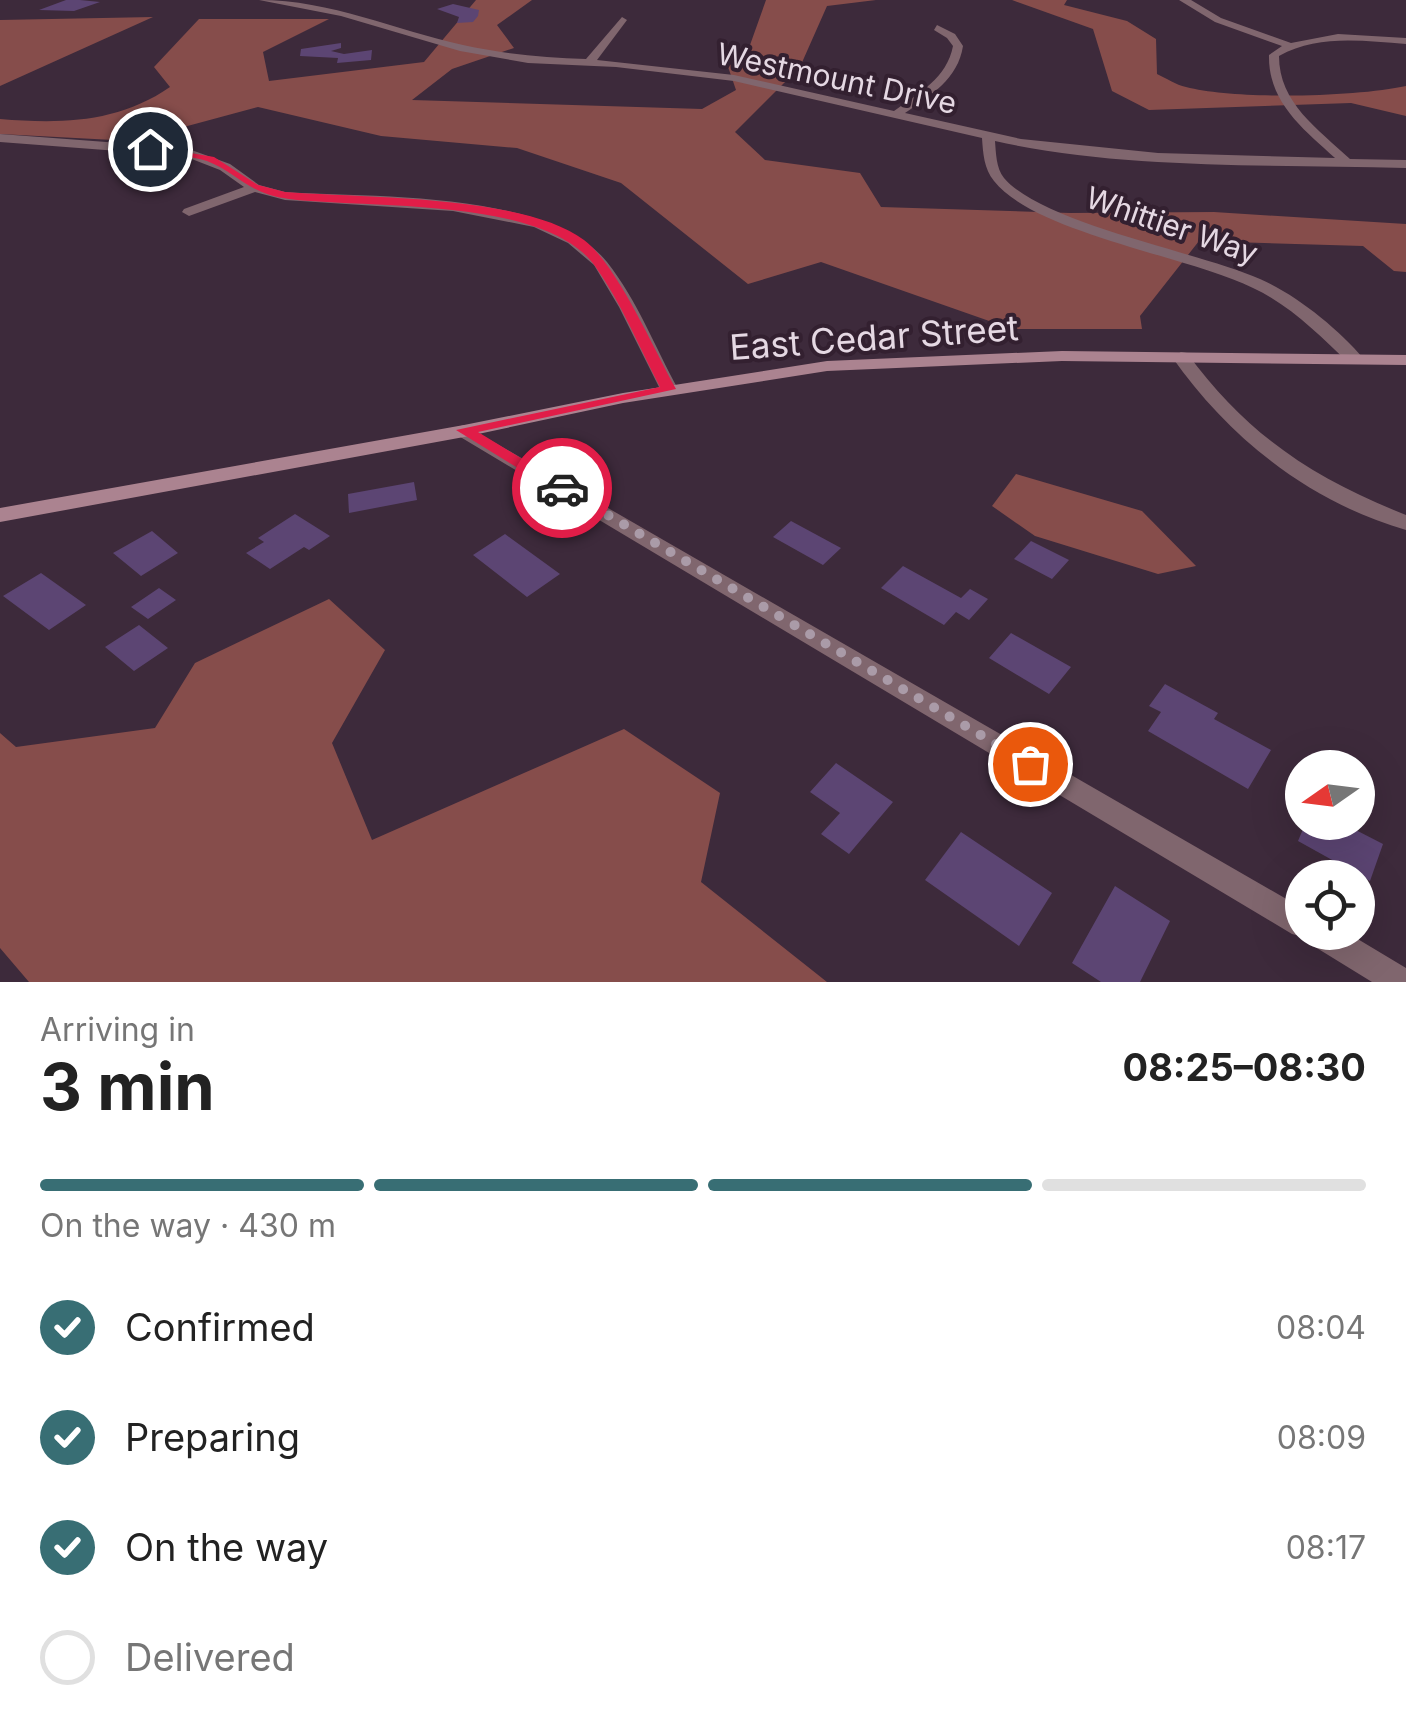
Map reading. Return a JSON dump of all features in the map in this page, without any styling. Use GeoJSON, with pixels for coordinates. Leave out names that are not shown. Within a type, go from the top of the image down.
{"type":"FeatureCollection","features":[{"type":"Feature","properties":{"kind":"main road","name":"East Cedar Street"},"geometry":{"type":"LineString","coordinates":[[0,515],[669,389],[826,366],[1062,356],[1406,360]]}},
{"type":"Feature","properties":{"kind":"street","name":"Westmount Drive"},"geometry":{"type":"LineString","coordinates":[[264,0],[342,14],[460,48],[528,60],[734,78],[988,137],[1158,157],[1406,164]]}},
{"type":"Feature","properties":{"kind":"street"},"geometry":{"type":"LineString","coordinates":[[1184,0],[1218,20],[1288,45],[1344,38],[1406,40]]}},
{"type":"Feature","properties":{"kind":"street"},"geometry":{"type":"LineString","coordinates":[[589,63],[622,20]]}},
{"type":"Feature","properties":{"kind":"street"},"geometry":{"type":"LineString","coordinates":[[895,115],[935,85],[954,64],[958,46],[952,36],[938,28]]}},
{"type":"Feature","properties":{"kind":"street"},"geometry":{"type":"LineString","coordinates":[[1288,45],[1274,55],[1272,72],[1278,90],[1347,163]]}},
{"type":"Feature","properties":{"kind":"street","name":"Whittier Way"},"geometry":{"type":"LineString","coordinates":[[988,137],[990,165],[1014,194],[1069,218],[1254,282],[1300,309],[1355,360]]}},
{"type":"Feature","properties":{"kind":"street"},"geometry":{"type":"LineString","coordinates":[[0,138],[186,152],[225,166],[254,188],[326,200],[493,212],[550,226],[580,243],[600,264],[669,389]]}},
{"type":"Feature","properties":{"kind":"street"},"geometry":{"type":"LineString","coordinates":[[189,212],[254,188]]}},
{"type":"Feature","properties":{"kind":"street"},"geometry":{"type":"LineString","coordinates":[[1181,357],[1226,417],[1267,453],[1353,502],[1406,524]]}},
{"type":"Feature","properties":{"kind":"street"},"geometry":{"type":"LineString","coordinates":[[464,430],[1285,914]]}},
{"type":"Feature","properties":{"kind":"street"},"geometry":{"type":"LineString","coordinates":[[1347,950],[1401,982]]}},
{"type":"Feature","properties":{"kind":"shaded area"},"geometry":{"type":"Polygon","coordinates":[[[476,0],[532,0],[497,25],[514,48],[452,69],[412,100],[702,109],[736,90],[725,58],[750,45],[766,0],[876,0],[827,6],[800,67],[735,132],[765,160],[860,173],[881,207],[1070,213],[1214,212],[1406,224],[1406,272],[1394,271],[1363,246],[1199,241],[1140,316],[1142,329],[1012,329],[821,262],[748,284],[621,183],[517,148],[381,136],[258,107],[132,141],[0,134],[0,119],[67,121],[109,114],[150,99],[170,87],[154,67],[199,19],[329,19],[263,52],[269,81],[424,62],[476,0]]]}},
{"type":"Feature","properties":{"kind":"shaded area"},"geometry":{"type":"Polygon","coordinates":[[[1012,0],[1067,0],[1064,5],[1127,21],[1156,39],[1157,74],[1182,86],[1234,94],[1296,95],[1406,86],[1406,116],[1351,103],[1149,110],[1112,91],[1093,29],[1012,0]]]}},
{"type":"Feature","properties":{"kind":"shaded area"},"geometry":{"type":"Polygon","coordinates":[[[153,17],[0,86],[0,20],[153,17]]]}},
{"type":"Feature","properties":{"kind":"shaded area"},"geometry":{"type":"Polygon","coordinates":[[[1016,474],[1142,511],[1196,566],[1158,574],[1035,536],[992,506],[1016,474]]]}},
{"type":"Feature","properties":{"kind":"shaded area"},"geometry":{"type":"Polygon","coordinates":[[[329,599],[385,650],[332,743],[372,840],[624,729],[720,793],[701,882],[827,982],[29,982],[0,948],[0,733],[16,747],[155,728],[195,663],[329,599]]]}},
{"type":"Feature","properties":{"kind":"building"},"geometry":{"type":"Polygon","coordinates":[[[66,0],[100,2],[74,11],[39,10],[66,0]]]}},
{"type":"Feature","properties":{"kind":"building"},"geometry":{"type":"Polygon","coordinates":[[[453,4],[479,10],[478,16],[473,22],[457,23],[459,17],[437,9],[453,4]]]}},
{"type":"Feature","properties":{"kind":"building"},"geometry":{"type":"Polygon","coordinates":[[[341,43],[341,48],[331,51],[344,54],[372,50],[371,60],[337,63],[338,58],[300,56],[301,49],[341,43]]]}},
{"type":"Feature","properties":{"kind":"building"},"geometry":{"type":"Polygon","coordinates":[[[414,482],[417,500],[349,513],[348,494],[414,482]]]}},
{"type":"Feature","properties":{"kind":"building"},"geometry":{"type":"Polygon","coordinates":[[[295,514],[330,536],[270,569],[246,553],[264,542],[258,538],[295,514]]]}},
{"type":"Feature","properties":{"kind":"building"},"geometry":{"type":"Polygon","coordinates":[[[791,521],[841,548],[823,565],[773,537],[791,521]]]}},
{"type":"Feature","properties":{"kind":"building"},"geometry":{"type":"Polygon","coordinates":[[[152,531],[178,553],[141,576],[113,553],[152,531]]]}},
{"type":"Feature","properties":{"kind":"building"},"geometry":{"type":"Polygon","coordinates":[[[505,534],[560,574],[527,597],[473,555],[505,534]]]}},
{"type":"Feature","properties":{"kind":"building"},"geometry":{"type":"Polygon","coordinates":[[[1031,541],[1069,560],[1052,579],[1014,559],[1031,541]]]}},
{"type":"Feature","properties":{"kind":"building"},"geometry":{"type":"Polygon","coordinates":[[[903,566],[961,598],[970,589],[988,599],[969,620],[956,612],[944,625],[881,588],[903,566]]]}},
{"type":"Feature","properties":{"kind":"building"},"geometry":{"type":"Polygon","coordinates":[[[41,573],[86,605],[49,630],[3,596],[41,573]]]}},
{"type":"Feature","properties":{"kind":"building"},"geometry":{"type":"Polygon","coordinates":[[[159,588],[176,600],[148,619],[131,607],[159,588]]]}},
{"type":"Feature","properties":{"kind":"building"},"geometry":{"type":"Polygon","coordinates":[[[139,625],[168,648],[134,671],[105,647],[139,625]]]}},
{"type":"Feature","properties":{"kind":"building"},"geometry":{"type":"Polygon","coordinates":[[[1011,633],[1071,667],[1049,694],[989,658],[1011,633]]]}},
{"type":"Feature","properties":{"kind":"building"},"geometry":{"type":"Polygon","coordinates":[[[1165,684],[1218,713],[1214,719],[1271,750],[1248,789],[1148,731],[1161,712],[1149,706],[1165,684]]]}},
{"type":"Feature","properties":{"kind":"building"},"geometry":{"type":"Polygon","coordinates":[[[836,763],[893,802],[849,854],[821,834],[840,813],[810,792],[836,763]]]}},
{"type":"Feature","properties":{"kind":"building"},"geometry":{"type":"Polygon","coordinates":[[[961,832],[1052,893],[1019,946],[925,880],[961,832]]]}},
{"type":"Feature","properties":{"kind":"building"},"geometry":{"type":"Polygon","coordinates":[[[1375,840],[1383,844],[1375,867],[1375,860],[1332,860],[1298,841],[1375,840]]]}},
{"type":"Feature","properties":{"kind":"building"},"geometry":{"type":"Polygon","coordinates":[[[1115,886],[1170,921],[1140,982],[1101,982],[1072,963],[1115,886]]]}},
{"type":"Feature","properties":{"kind":"way so far"},"geometry":{"type":"LineString","coordinates":[[562,488],[1030,764]]}},
{"type":"Feature","properties":{"kind":"route"},"geometry":{"type":"LineString","coordinates":[[150,149],[210,159],[254,188],[285,196],[493,212],[550,226],[580,243],[600,264],[669,389],[464,430],[562,488]]}}]}
